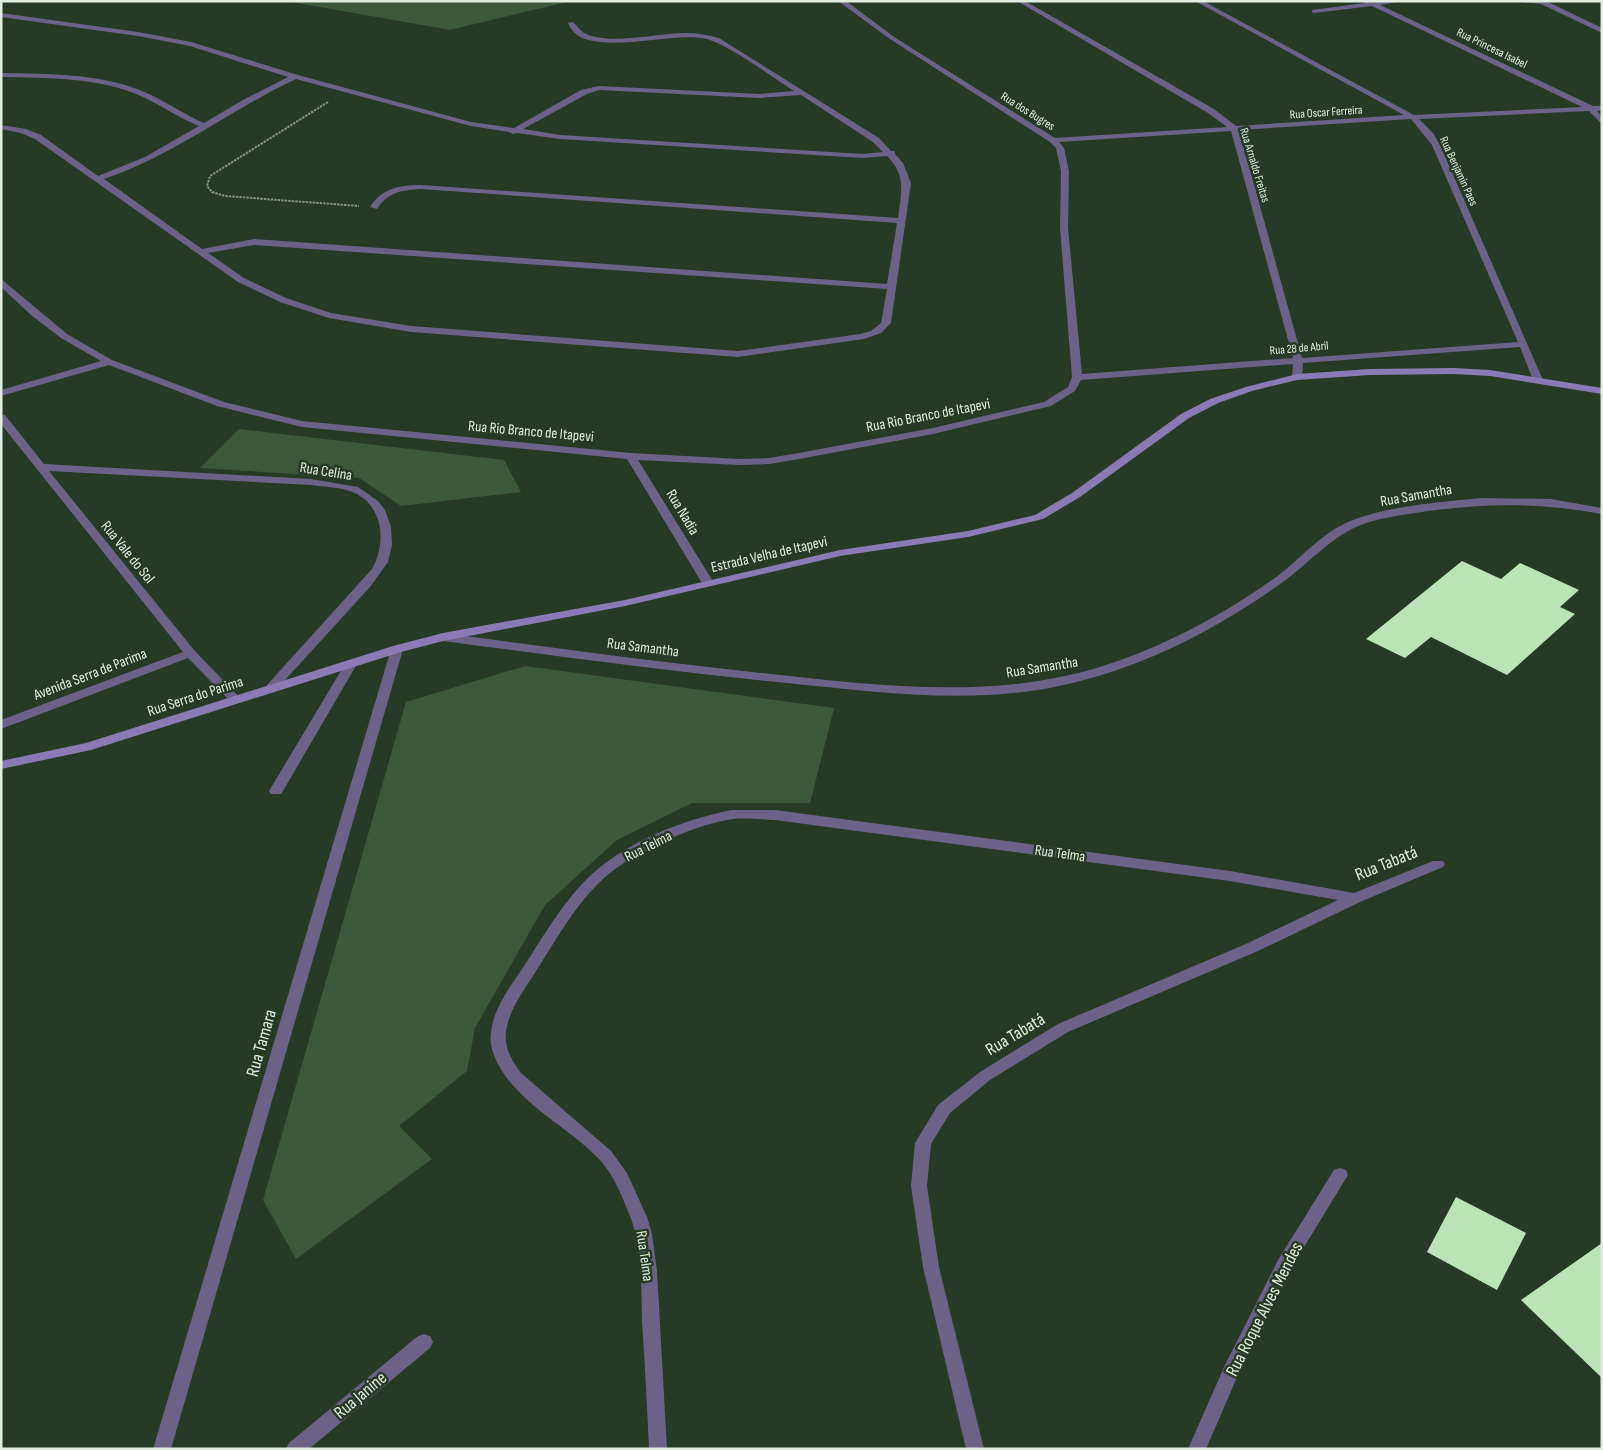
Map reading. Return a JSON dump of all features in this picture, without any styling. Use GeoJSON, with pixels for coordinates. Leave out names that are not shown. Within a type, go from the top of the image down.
{"type":"FeatureCollection","features":[{"type":"Feature","properties":{"kind":"street","name":"Rua Arnaldo Freitas"},"geometry":{"type":"LineString","coordinates":[[1020,1],[1211,111],[1234,128],[1298,360],[1297,377]]}},
{"type":"Feature","properties":{"kind":"street","name":"Rua Benjamin Paes"},"geometry":{"type":"LineString","coordinates":[[1198,1],[1412,117],[1430,135],[1524,344],[1538,380]]}},
{"type":"Feature","properties":{"kind":"street"},"geometry":{"type":"LineString","coordinates":[[1314,11],[1369,3],[1400,1]]}},
{"type":"Feature","properties":{"kind":"street"},"geometry":{"type":"LineString","coordinates":[[1513,1],[1540,2],[1602,31]]}},
{"type":"Feature","properties":{"kind":"street","name":"Rua dos Bugres"},"geometry":{"type":"LineString","coordinates":[[844,2],[892,38],[1053,140],[1060,148],[1065,171],[1064,228],[1077,377]]}},
{"type":"Feature","properties":{"kind":"street","name":"Rua Princesa Isabel"},"geometry":{"type":"LineString","coordinates":[[1369,3],[1591,108],[1602,122]]}},
{"type":"Feature","properties":{"kind":"street"},"geometry":{"type":"LineString","coordinates":[[1,22],[5,16],[182,42],[217,50],[296,77],[349,92],[471,124],[513,132],[560,137],[863,156],[892,153]]}},
{"type":"Feature","properties":{"kind":"street"},"geometry":{"type":"LineString","coordinates":[[1,127],[31,133],[241,280],[268,294],[306,308],[355,320],[410,329],[738,354],[873,333],[886,323],[907,183],[905,173],[892,153],[876,140],[712,37],[692,35],[602,40],[579,32],[571,23]]}},
{"type":"Feature","properties":{"kind":"street"},"geometry":{"type":"LineString","coordinates":[[1,76],[64,77],[113,84],[140,93],[202,126]]}},
{"type":"Feature","properties":{"kind":"street"},"geometry":{"type":"LineString","coordinates":[[97,179],[133,167],[202,126],[296,77]]}},
{"type":"Feature","properties":{"kind":"street"},"geometry":{"type":"LineString","coordinates":[[513,132],[584,92],[599,88],[759,96],[803,93]]}},
{"type":"Feature","properties":{"kind":"street","name":"Rua Oscar Ferreira"},"geometry":{"type":"LineString","coordinates":[[1053,140],[1412,117],[1602,108]]}},
{"type":"Feature","properties":{"kind":"street"},"geometry":{"type":"LineString","coordinates":[[374,207],[379,197],[384,194],[399,189],[421,187],[902,221]]}},
{"type":"Feature","properties":{"kind":"street"},"geometry":{"type":"LineString","coordinates":[[199,252],[254,242],[891,288]]}},
{"type":"Feature","properties":{"kind":"street","name":"Rua Rio Branco de Itapevi"},"geometry":{"type":"LineString","coordinates":[[3,287],[64,336],[109,362],[221,404],[302,424],[631,456],[739,462],[799,456],[932,431],[1040,406],[1062,397],[1072,390],[1077,377]]}},
{"type":"Feature","properties":{"kind":"street","name":"Rua 28 de Abril"},"geometry":{"type":"LineString","coordinates":[[1077,377],[1234,367],[1298,360],[1524,344]]}},
{"type":"Feature","properties":{"kind":"street"},"geometry":{"type":"LineString","coordinates":[[1,393],[109,362]]}},
{"type":"Feature","properties":{"kind":"street","name":"Estrada Velha de Itapevi"},"geometry":{"type":"LineString","coordinates":[[397,649],[443,637],[625,603],[840,553],[968,534],[1032,519],[1076,496],[1132,455],[1153,437],[1185,416],[1214,401],[1249,389],[1297,377],[1445,371],[1490,373],[1602,391]]}},
{"type":"Feature","properties":{"kind":"street","name":"Rua Vale do Sol"},"geometry":{"type":"LineString","coordinates":[[1,418],[190,652],[236,700]]}},
{"type":"Feature","properties":{"kind":"street","name":"Rua Nadia"},"geometry":{"type":"LineString","coordinates":[[631,456],[708,583]]}},
{"type":"Feature","properties":{"kind":"street","name":"Rua Celina"},"geometry":{"type":"LineString","coordinates":[[40,467],[312,482],[340,486],[361,492],[377,506],[385,522],[387,539],[385,556],[370,580],[271,688]]}},
{"type":"Feature","properties":{"kind":"street","name":"Rua Samantha"},"geometry":{"type":"LineString","coordinates":[[443,637],[767,677],[890,689],[1020,689],[1066,680],[1134,661],[1205,628],[1284,576],[1342,529],[1363,519],[1470,501],[1507,499],[1541,500],[1602,511]]}},
{"type":"Feature","properties":{"kind":"street","name":"Rua Serra do Parima"},"geometry":{"type":"LineString","coordinates":[[1,765],[87,747],[397,649]]}},
{"type":"Feature","properties":{"kind":"street","name":"Rua Tamara"},"geometry":{"type":"LineString","coordinates":[[162,1449],[397,649]]}},
{"type":"Feature","properties":{"kind":"street","name":"Avenida Serra de Parima"},"geometry":{"type":"LineString","coordinates":[[1,725],[190,652]]}},
{"type":"Feature","properties":{"kind":"street"},"geometry":{"type":"LineString","coordinates":[[276,791],[351,664]]}},
{"type":"Feature","properties":{"kind":"street","name":"Rua Telma"},"geometry":{"type":"LineString","coordinates":[[658,1449],[650,1283],[641,1224],[619,1175],[608,1158],[587,1136],[517,1079],[506,1064],[498,1044],[498,1028],[517,990],[582,894],[605,870],[636,851],[675,832],[732,815],[775,816],[1230,876],[1355,898]]}},
{"type":"Feature","properties":{"kind":"street","name":"Rua Tabatá"},"geometry":{"type":"LineString","coordinates":[[974,1449],[931,1267],[918,1186],[923,1143],[944,1109],[985,1076],[1063,1028],[1253,947],[1355,898],[1438,864]]}},
{"type":"Feature","properties":{"kind":"street","name":"Rua Roque Alves Mendes"},"geometry":{"type":"LineString","coordinates":[[1197,1449],[1231,1371],[1284,1265],[1340,1175]]}},
{"type":"Feature","properties":{"kind":"street","name":"Rua Janine"},"geometry":{"type":"LineString","coordinates":[[296,1449],[424,1342]]}},
{"type":"Feature","properties":{"kind":"path"},"geometry":{"type":"LineString","coordinates":[[349,92],[324,104],[210,176],[207,186],[212,192],[225,196],[374,207]]}},
{"type":"Feature","properties":{"kind":"green space"},"geometry":{"type":"Polygon","coordinates":[[[286,1],[571,1],[450,30],[286,1]]]}},
{"type":"Feature","properties":{"kind":"green space"},"geometry":{"type":"Polygon","coordinates":[[[239,429],[504,460],[521,492],[401,506],[359,478],[200,468],[239,429]]]}},
{"type":"Feature","properties":{"kind":"green space"},"geometry":{"type":"Polygon","coordinates":[[[525,666],[834,708],[810,803],[692,803],[617,840],[545,905],[475,1028],[467,1071],[399,1126],[432,1159],[296,1259],[263,1200],[406,702],[525,666]]]}},
{"type":"Feature","properties":{"kind":"building"},"geometry":{"type":"Polygon","coordinates":[[[1462,561],[1501,579],[1520,563],[1579,590],[1560,607],[1575,614],[1507,675],[1431,637],[1405,658],[1366,639],[1462,561]]]}},
{"type":"Feature","properties":{"kind":"building"},"geometry":{"type":"Polygon","coordinates":[[[1456,1197],[1526,1233],[1497,1290],[1427,1252],[1456,1197]]]}},
{"type":"Feature","properties":{"kind":"building"},"geometry":{"type":"Polygon","coordinates":[[[1602,1243],[1602,1378],[1521,1300],[1602,1243]]]}}]}
